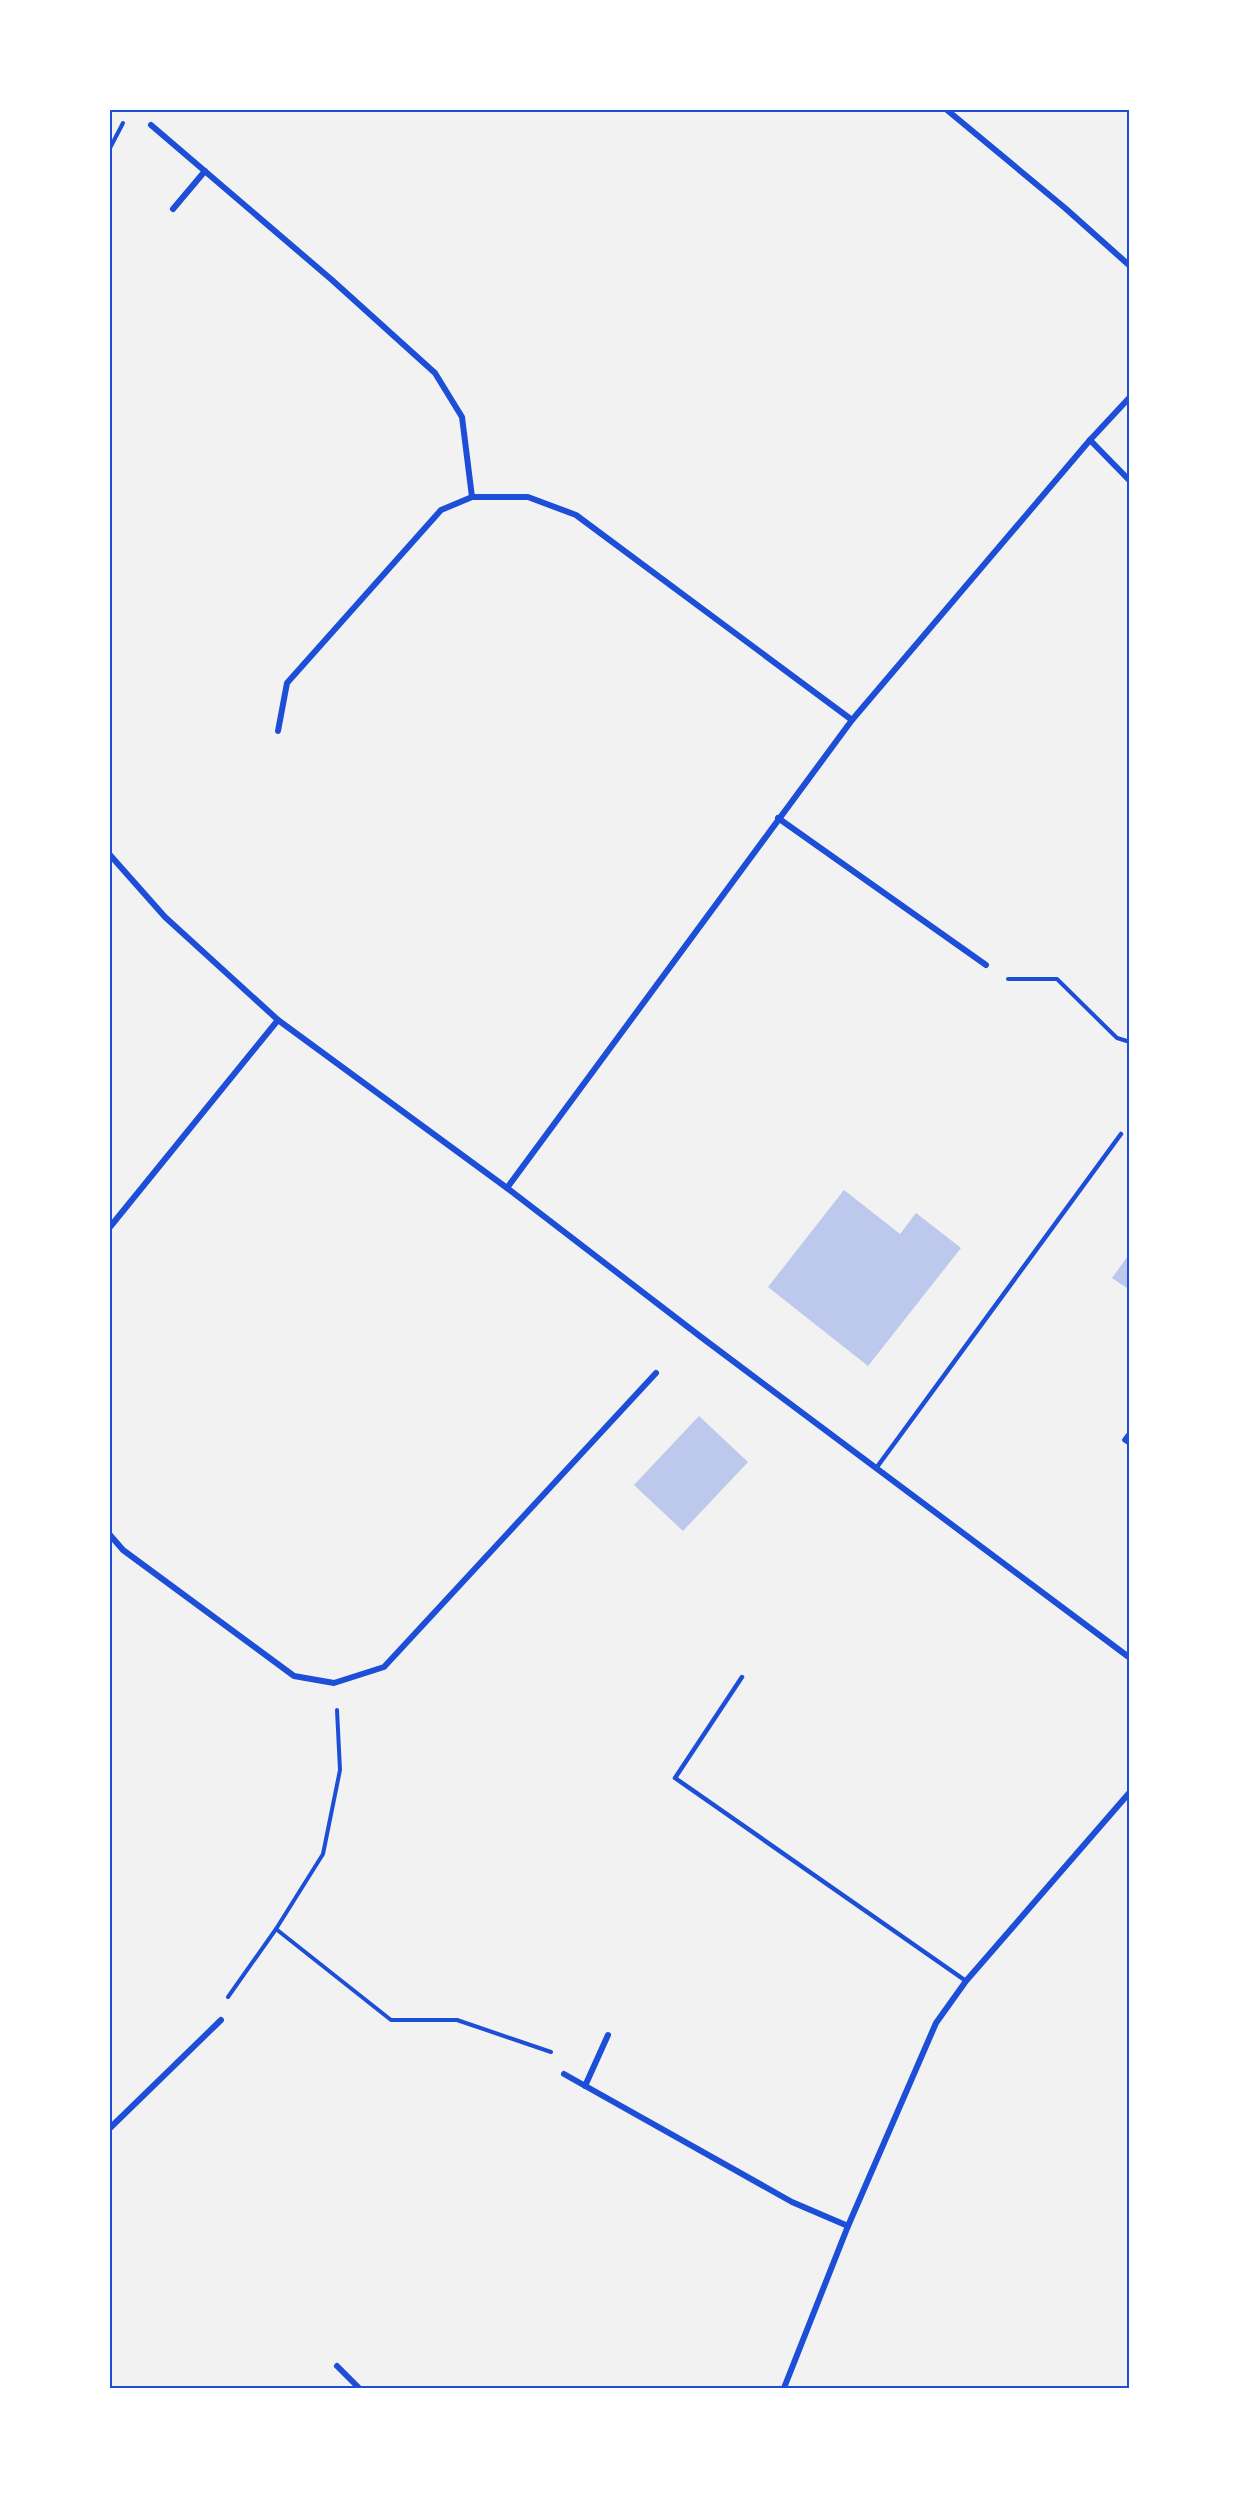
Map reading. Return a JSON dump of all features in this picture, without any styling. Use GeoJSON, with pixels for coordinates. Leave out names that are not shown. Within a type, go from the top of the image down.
{"type":"FeatureCollection","features":[{"type":"Feature","properties":{"kind":"street"},"geometry":{"type":"LineString","coordinates":[[947,110],[1065,208],[1130,266]]}},
{"type":"Feature","properties":{"kind":"street"},"geometry":{"type":"LineString","coordinates":[[151,125],[332,280],[435,373],[462,417],[472,498]]}},
{"type":"Feature","properties":{"kind":"street"},"geometry":{"type":"LineString","coordinates":[[173,208],[205,171]]}},
{"type":"Feature","properties":{"kind":"street"},"geometry":{"type":"LineString","coordinates":[[507,1188],[852,720],[1090,440],[1130,398]]}},
{"type":"Feature","properties":{"kind":"street"},"geometry":{"type":"LineString","coordinates":[[1090,440],[1130,481]]}},
{"type":"Feature","properties":{"kind":"street"},"geometry":{"type":"LineString","coordinates":[[278,731],[287,683],[441,510],[472,498],[528,497],[576,515],[852,720]]}},
{"type":"Feature","properties":{"kind":"street"},"geometry":{"type":"LineString","coordinates":[[778,818],[986,964]]}},
{"type":"Feature","properties":{"kind":"street"},"geometry":{"type":"LineString","coordinates":[[110,855],[165,917],[278,1020],[507,1188],[700,1337],[1130,1658]]}},
{"type":"Feature","properties":{"kind":"street"},"geometry":{"type":"LineString","coordinates":[[110,1227],[278,1020]]}},
{"type":"Feature","properties":{"kind":"street"},"geometry":{"type":"LineString","coordinates":[[110,1535],[123,1550],[294,1676],[334,1683],[384,1667],[656,1373]]}},
{"type":"Feature","properties":{"kind":"street"},"geometry":{"type":"LineString","coordinates":[[784,2388],[848,2226],[936,2024],[966,1981],[1130,1792]]}},
{"type":"Feature","properties":{"kind":"street"},"geometry":{"type":"LineString","coordinates":[[110,2128],[221,2020]]}},
{"type":"Feature","properties":{"kind":"street"},"geometry":{"type":"LineString","coordinates":[[585,2086],[608,2035]]}},
{"type":"Feature","properties":{"kind":"street"},"geometry":{"type":"LineString","coordinates":[[564,2074],[792,2202],[848,2226]]}},
{"type":"Feature","properties":{"kind":"street"},"geometry":{"type":"LineString","coordinates":[[337,2366],[359,2388]]}},
{"type":"Feature","properties":{"kind":"lane"},"geometry":{"type":"LineString","coordinates":[[877,1467],[1121,1134]]}},
{"type":"Feature","properties":{"kind":"lane"},"geometry":{"type":"LineString","coordinates":[[742,1677],[675,1778],[966,1981]]}},
{"type":"Feature","properties":{"kind":"path"},"geometry":{"type":"LineString","coordinates":[[110,148],[126,118]]}},
{"type":"Feature","properties":{"kind":"path"},"geometry":{"type":"LineString","coordinates":[[986,964],[994,979],[1057,979],[1117,1038],[1130,1042]]}},
{"type":"Feature","properties":{"kind":"path"},"geometry":{"type":"LineString","coordinates":[[1130,1432],[1124,1440],[1130,1444]]}},
{"type":"Feature","properties":{"kind":"path"},"geometry":{"type":"LineString","coordinates":[[221,2020],[229,1995],[276,1929],[323,1854],[340,1770],[340,1732],[334,1683]]}},
{"type":"Feature","properties":{"kind":"path"},"geometry":{"type":"LineString","coordinates":[[276,1929],[391,2020],[458,2020],[550,2050],[564,2074]]}},
{"type":"Feature","properties":{"kind":"building"},"geometry":{"type":"Polygon","coordinates":[[[844,1190],[900,1234],[916,1213],[961,1248],[868,1366],[768,1287],[844,1190]]]}},
{"type":"Feature","properties":{"kind":"building"},"geometry":{"type":"Polygon","coordinates":[[[1130,1253],[1130,1290],[1112,1278],[1130,1253]]]}},
{"type":"Feature","properties":{"kind":"building"},"geometry":{"type":"Polygon","coordinates":[[[699,1416],[748,1462],[683,1531],[634,1485],[699,1416]]]}}]}
